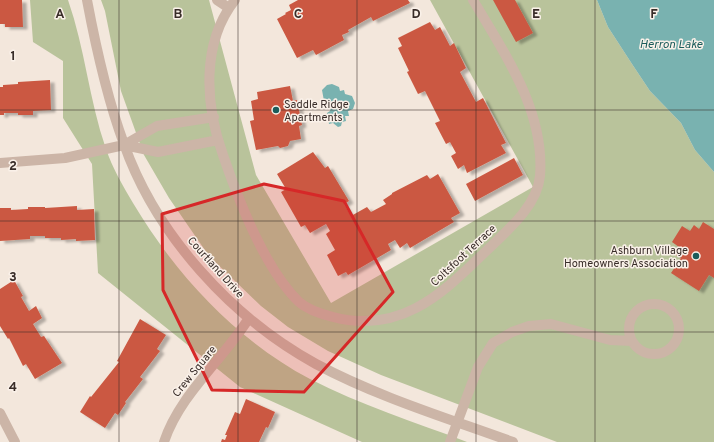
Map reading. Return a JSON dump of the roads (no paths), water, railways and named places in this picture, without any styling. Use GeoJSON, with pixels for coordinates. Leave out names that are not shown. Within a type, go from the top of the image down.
{"type":"FeatureCollection","features":[{"type":"Feature","properties":{"kind":"street","name":"Courtland Drive"},"geometry":{"type":"LineString","coordinates":[[86,0],[100,66],[124,145],[159,215],[184,250],[219,291],[248,318],[292,349],[338,375],[513,442]]}},
{"type":"Feature","properties":{"kind":"street","name":"Coltsfoot Terrace"},"geometry":{"type":"LineString","coordinates":[[217,0],[232,4],[216,33],[210,59],[210,87],[218,140],[236,192],[268,257],[288,289],[300,303],[315,312],[353,321],[374,321],[394,317],[411,311],[436,297],[452,284],[497,240],[527,207],[535,194],[540,178],[538,134],[529,104],[514,70],[473,0]]}},
{"type":"Feature","properties":{"kind":"street"},"geometry":{"type":"LineString","coordinates":[[0,163],[65,158],[124,145],[157,126],[214,117]]}},
{"type":"Feature","properties":{"kind":"street"},"geometry":{"type":"LineString","coordinates":[[124,145],[158,152],[218,140]]}},
{"type":"Feature","properties":{"kind":"street"},"geometry":{"type":"LineString","coordinates":[[450,442],[478,367],[493,343],[512,332],[529,326],[551,324],[610,340],[632,340],[640,349],[651,353],[662,352],[674,345],[679,334],[677,317],[672,311],[662,305],[652,304],[642,307],[634,315],[629,328],[632,340]]}},
{"type":"Feature","properties":{"kind":"street","name":"Crew Square"},"geometry":{"type":"LineString","coordinates":[[164,442],[178,410],[235,340],[248,318]]}},
{"type":"Feature","properties":{"kind":"street"},"geometry":{"type":"LineString","coordinates":[[0,413],[15,442]]}},
{"type":"Feature","properties":{"kind":"water","name":"Herron Lake"},"geometry":{"type":"Polygon","coordinates":[[[597,0],[714,0],[714,172],[695,150],[681,123],[650,91],[608,27],[597,0]]]}},
{"type":"Feature","properties":{"kind":"water"},"geometry":{"type":"Polygon","coordinates":[[[332,84],[339,87],[340,91],[344,90],[345,94],[352,96],[355,103],[353,109],[348,111],[349,116],[345,116],[346,121],[342,122],[341,126],[338,127],[333,123],[329,124],[327,113],[330,111],[331,106],[330,102],[324,101],[322,90],[327,85],[332,84]]]}},
{"type":"Feature","properties":{"kind":"place","name":"Saddle Ridge Apartments"},"geometry":{"type":"Point","coordinates":[276,110]}},
{"type":"Feature","properties":{"kind":"place","name":"Ashburn Village Homeowners Association"},"geometry":{"type":"Point","coordinates":[696,256]}}]}
